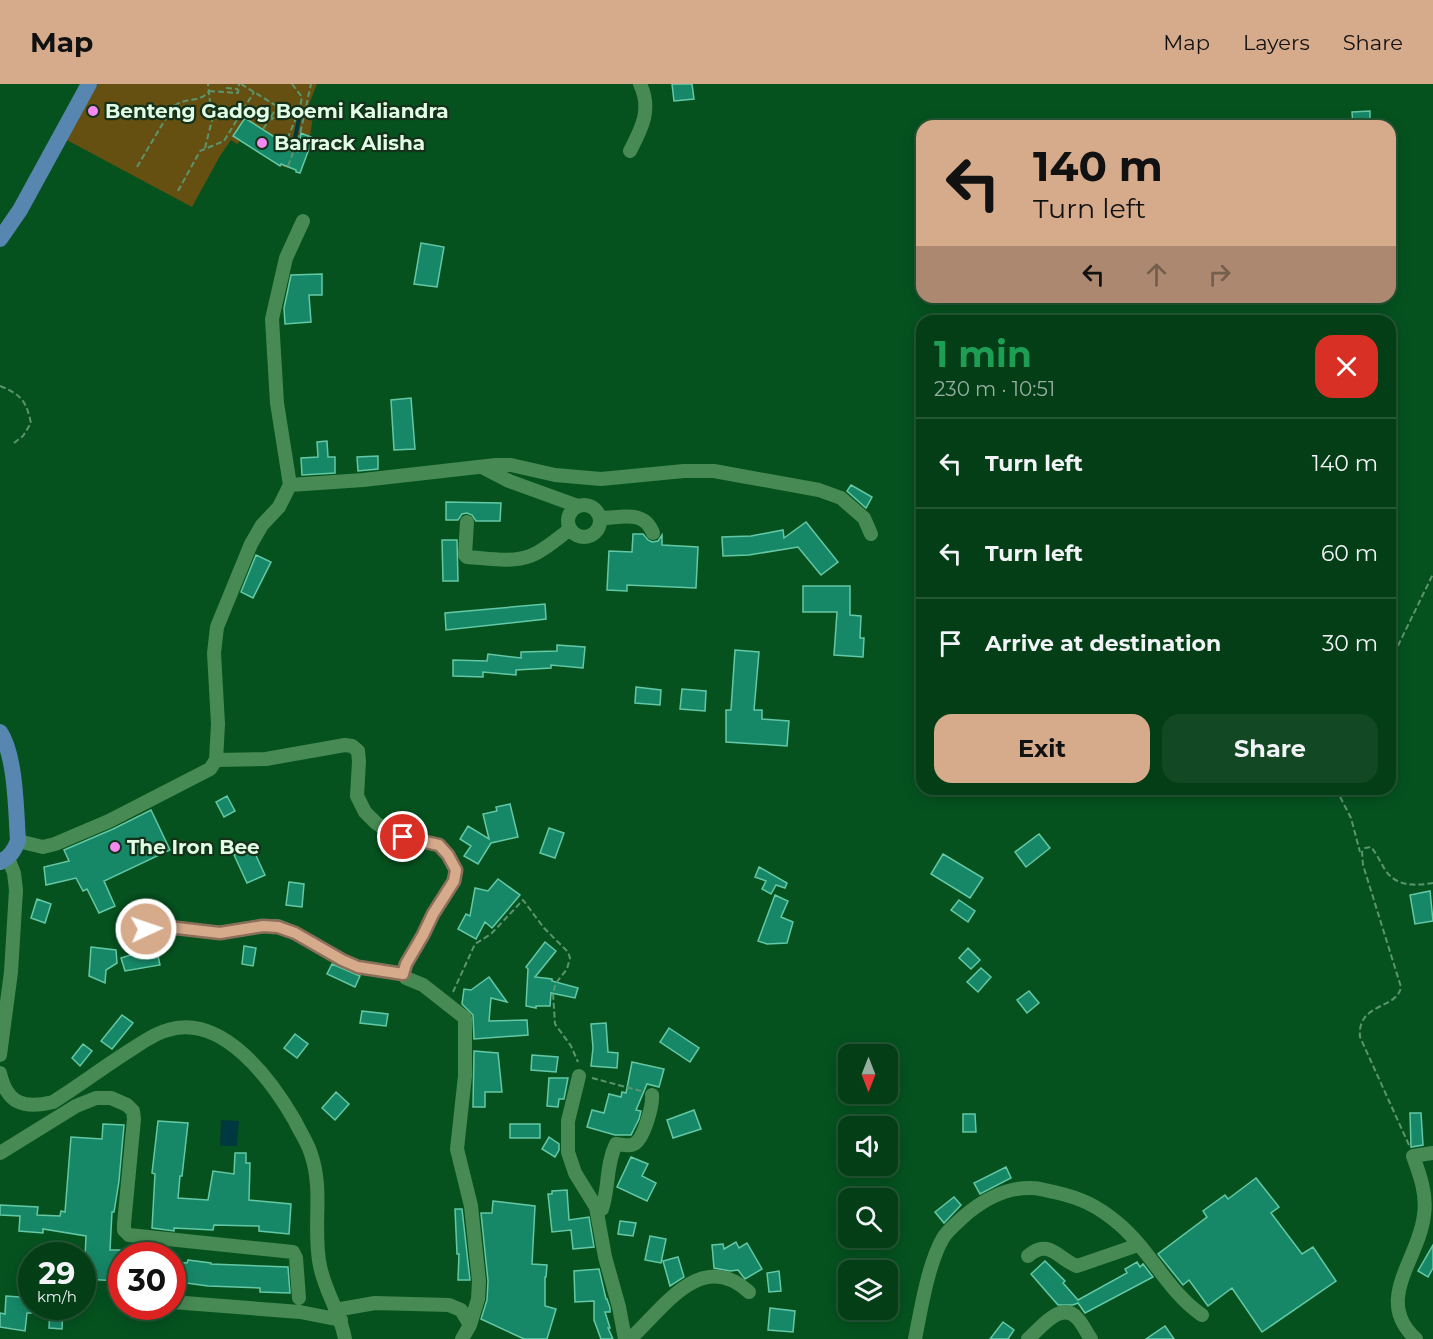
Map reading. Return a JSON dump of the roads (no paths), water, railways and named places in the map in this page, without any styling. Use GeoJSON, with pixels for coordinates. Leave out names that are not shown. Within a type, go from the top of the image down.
{"type":"FeatureCollection","features":[{"type":"Feature","properties":{"kind":"main road"},"geometry":{"type":"LineString","coordinates":[[0,239],[20,210],[88,84]]}},
{"type":"Feature","properties":{"kind":"main road"},"geometry":{"type":"LineString","coordinates":[[0,732],[7,743],[11,766],[18,841],[14,851],[4,860]]}},
{"type":"Feature","properties":{"kind":"street"},"geometry":{"type":"LineString","coordinates":[[630,151],[645,117],[644,92],[640,84]]}},
{"type":"Feature","properties":{"kind":"street"},"geometry":{"type":"LineString","coordinates":[[18,841],[43,847],[86,832],[210,769],[216,760],[218,724],[214,653],[217,627],[251,544],[262,525],[279,507],[290,485],[277,404],[272,319],[286,258],[303,221]]}},
{"type":"Feature","properties":{"kind":"street"},"geometry":{"type":"LineString","coordinates":[[290,485],[511,465],[555,475],[601,479],[692,470],[714,471],[819,490],[842,498],[864,518],[871,534]]}},
{"type":"Feature","properties":{"kind":"street"},"geometry":{"type":"LineString","coordinates":[[482,467],[509,481],[578,506],[589,506],[594,509],[600,519],[598,529],[590,536],[579,536],[570,530],[568,519],[578,506]]}},
{"type":"Feature","properties":{"kind":"street"},"geometry":{"type":"LineString","coordinates":[[600,519],[644,519],[653,533]]}},
{"type":"Feature","properties":{"kind":"street"},"geometry":{"type":"LineString","coordinates":[[467,522],[465,555],[467,557],[493,559],[528,557],[570,530]]}},
{"type":"Feature","properties":{"kind":"street"},"geometry":{"type":"LineString","coordinates":[[216,760],[266,759],[345,745],[356,748],[359,761],[357,796],[365,812],[391,833],[439,845],[448,855],[456,870],[454,881],[433,914],[403,974]]}},
{"type":"Feature","properties":{"kind":"street"},"geometry":{"type":"LineString","coordinates":[[0,1055],[10,972],[16,890],[14,873],[4,860]]}},
{"type":"Feature","properties":{"kind":"street"},"geometry":{"type":"LineString","coordinates":[[133,933],[168,927],[220,933],[263,926],[278,927],[295,933],[358,967],[403,974],[406,978],[423,985],[465,1018],[465,1076],[457,1149],[471,1206],[479,1281],[478,1299],[471,1325],[462,1339]]}},
{"type":"Feature","properties":{"kind":"street"},"geometry":{"type":"LineString","coordinates":[[0,1073],[3,1087],[11,1098],[24,1105],[37,1106],[53,1102],[142,1042],[168,1029],[188,1028],[206,1031],[228,1042],[246,1055],[274,1088],[311,1153],[319,1203],[317,1234],[319,1265],[345,1339]]}},
{"type":"Feature","properties":{"kind":"street"},"geometry":{"type":"LineString","coordinates":[[579,1076],[568,1121],[568,1152],[575,1173],[597,1211],[605,1257],[625,1339]]}},
{"type":"Feature","properties":{"kind":"street"},"geometry":{"type":"LineString","coordinates":[[597,1211],[602,1209],[605,1198],[611,1154],[616,1144],[631,1146],[639,1141],[645,1128],[652,1095]]}},
{"type":"Feature","properties":{"kind":"street"},"geometry":{"type":"LineString","coordinates":[[0,1154],[76,1106],[96,1098],[111,1098],[127,1105],[134,1111],[134,1119],[124,1230],[129,1235],[293,1252],[296,1258],[299,1298]]}},
{"type":"Feature","properties":{"kind":"street"},"geometry":{"type":"LineString","coordinates":[[37,1106],[37,1114],[44,1127]]}},
{"type":"Feature","properties":{"kind":"street"},"geometry":{"type":"LineString","coordinates":[[1416,1339],[1401,1319],[1396,1301],[1419,1240],[1424,1214],[1423,1185],[1413,1156],[1433,1153]]}},
{"type":"Feature","properties":{"kind":"street"},"geometry":{"type":"LineString","coordinates":[[915,1339],[936,1253],[944,1236],[969,1212],[1006,1192],[1031,1187],[1081,1199],[1110,1216],[1122,1226],[1186,1304],[1202,1315]]}},
{"type":"Feature","properties":{"kind":"street"},"geometry":{"type":"LineString","coordinates":[[1028,1256],[1037,1250],[1048,1249],[1077,1266],[1138,1245]]}},
{"type":"Feature","properties":{"kind":"street"},"geometry":{"type":"LineString","coordinates":[[630,1339],[682,1289],[699,1278],[714,1275],[725,1277],[749,1292]]}},
{"type":"Feature","properties":{"kind":"street"},"geometry":{"type":"LineString","coordinates":[[186,1303],[338,1315],[375,1303],[449,1305],[461,1310],[471,1325]]}},
{"type":"Feature","properties":{"kind":"street"},"geometry":{"type":"LineString","coordinates":[[1028,1339],[1054,1316],[1065,1313],[1076,1317],[1091,1339]]}},
{"type":"Feature","properties":{"kind":"water"},"geometry":{"type":"Polygon","coordinates":[[[221,1120],[239,1121],[237,1146],[220,1146],[221,1120]]]}},
{"type":"Feature","properties":{"kind":"waterway"},"geometry":{"type":"LineString","coordinates":[[293,148],[300,114]]}},
{"type":"Feature","properties":{"kind":"place","name":"Benteng Gadog Boemi Kaliandra"},"geometry":{"type":"Point","coordinates":[93,111]}},
{"type":"Feature","properties":{"kind":"place","name":"Barrack Alisha"},"geometry":{"type":"Point","coordinates":[262,143]}},
{"type":"Feature","properties":{"kind":"place","name":"The Iron Bee"},"geometry":{"type":"Point","coordinates":[115,847]}}]}
